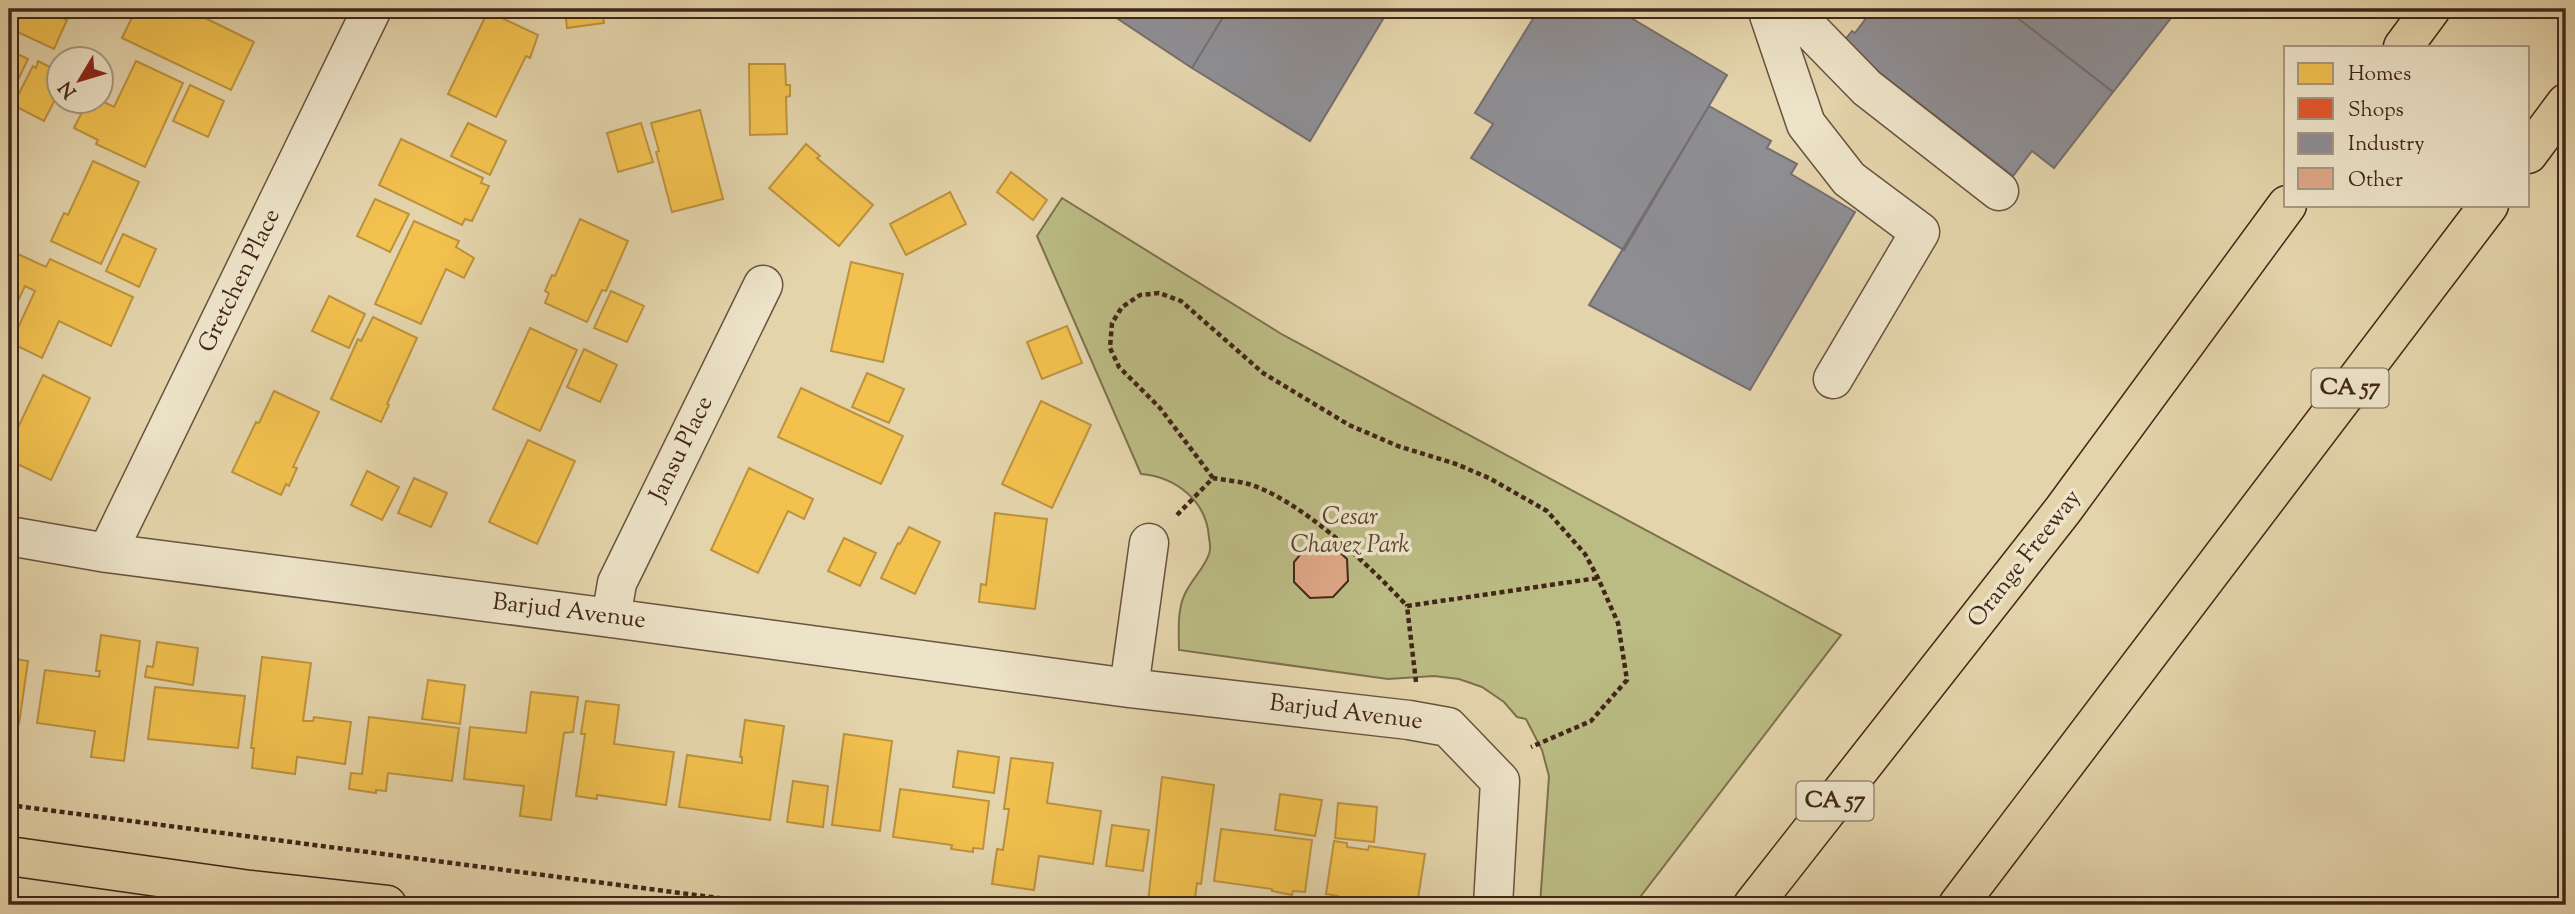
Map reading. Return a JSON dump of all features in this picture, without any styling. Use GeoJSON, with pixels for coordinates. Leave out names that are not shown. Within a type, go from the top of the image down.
{"type":"FeatureCollection","features":[{"type":"Feature","properties":{"kind":"main road"},"geometry":{"type":"LineString","coordinates":[[2404,46],[2431,9]]}},
{"type":"Feature","properties":{"kind":"main road"},"geometry":{"type":"LineString","coordinates":[[2530,151],[2566,103]]}},
{"type":"Feature","properties":{"kind":"main road","name":"Orange Freeway"},"geometry":{"type":"LineString","coordinates":[[1753,905],[2063,510],[2286,206]]}},
{"type":"Feature","properties":{"kind":"main road","name":"CA 57"},"geometry":{"type":"LineString","coordinates":[[1958,905],[2488,206]]}},
{"type":"Feature","properties":{"kind":"main road"},"geometry":{"type":"LineString","coordinates":[[9,856],[250,890],[387,905]]}},
{"type":"Feature","properties":{"kind":"street","name":"Gretchen Place"},"geometry":{"type":"LineString","coordinates":[[107,553],[372,9]]}},
{"type":"Feature","properties":{"kind":"street"},"geometry":{"type":"LineString","coordinates":[[1767,9],[1806,124],[1849,179],[1920,232],[1833,379]]}},
{"type":"Feature","properties":{"kind":"street"},"geometry":{"type":"LineString","coordinates":[[1790,9],[1867,88],[2000,191]]}},
{"type":"Feature","properties":{"kind":"street","name":"Jansu Place"},"geometry":{"type":"LineString","coordinates":[[611,618],[617,583],[763,285]]}},
{"type":"Feature","properties":{"kind":"street","name":"Barjud Avenue"},"geometry":{"type":"LineString","coordinates":[[9,536],[107,553],[1129,688],[1409,720],[1448,727],[1500,781],[1493,905]]}},
{"type":"Feature","properties":{"kind":"street"},"geometry":{"type":"LineString","coordinates":[[1129,688],[1149,543]]}},
{"type":"Feature","properties":{"kind":"path"},"geometry":{"type":"LineString","coordinates":[[1416,682],[1407,606],[1371,567],[1285,500],[1246,483],[1213,478],[1160,408],[1119,367],[1110,348],[1112,323],[1122,307],[1140,295],[1159,293],[1181,301],[1263,373],[1349,425],[1398,446],[1456,464],[1489,478],[1547,511],[1585,554],[1598,578],[1618,623],[1626,680],[1591,721],[1531,747]]}},
{"type":"Feature","properties":{"kind":"path"},"geometry":{"type":"LineString","coordinates":[[1149,543],[1213,478]]}},
{"type":"Feature","properties":{"kind":"path"},"geometry":{"type":"LineString","coordinates":[[1407,606],[1598,578]]}},
{"type":"Feature","properties":{"kind":"path"},"geometry":{"type":"LineString","coordinates":[[9,805],[772,905]]}},
{"type":"Feature","properties":{"kind":"green space","name":"Cesar Chavez Park"},"geometry":{"type":"Polygon","coordinates":[[[1062,198],[1283,335],[1841,635],[1634,905],[1540,905],[1549,776],[1542,750],[1526,719],[1517,717],[1504,702],[1482,687],[1459,679],[1434,676],[1388,679],[1179,650],[1182,602],[1210,552],[1207,525],[1196,502],[1187,493],[1166,480],[1141,474],[1037,236],[1062,198]]]}},
{"type":"Feature","properties":{"kind":"building: Homes"},"geometry":{"type":"Polygon","coordinates":[[[9,9],[52,9],[50,12],[67,20],[55,46],[48,46],[9,28],[9,9]]]}},
{"type":"Feature","properties":{"kind":"building: Homes"},"geometry":{"type":"Polygon","coordinates":[[[136,9],[159,9],[166,12],[168,9],[187,9],[254,42],[231,90],[122,38],[136,9]]]}},
{"type":"Feature","properties":{"kind":"building: Homes"},"geometry":{"type":"Polygon","coordinates":[[[565,9],[602,9],[604,23],[567,28],[565,9]]]}},
{"type":"Feature","properties":{"kind":"building: Homes"},"geometry":{"type":"Polygon","coordinates":[[[491,13],[538,35],[530,58],[526,56],[496,117],[448,94],[486,15],[491,13]]]}},
{"type":"Feature","properties":{"kind":"building: Homes"},"geometry":{"type":"Polygon","coordinates":[[[9,50],[28,59],[9,99],[9,50]]]}},
{"type":"Feature","properties":{"kind":"building: Homes"},"geometry":{"type":"Polygon","coordinates":[[[38,61],[46,65],[47,116],[44,121],[13,105],[33,66],[36,68],[38,61]]]}},
{"type":"Feature","properties":{"kind":"building: Homes"},"geometry":{"type":"Polygon","coordinates":[[[136,61],[183,83],[145,167],[96,144],[98,140],[74,128],[80,116],[116,116],[116,103],[136,61]]]}},
{"type":"Feature","properties":{"kind":"building: Homes"},"geometry":{"type":"Polygon","coordinates":[[[749,64],[785,64],[786,85],[790,85],[790,96],[786,97],[787,134],[750,135],[749,64]]]}},
{"type":"Feature","properties":{"kind":"building: Homes"},"geometry":{"type":"Polygon","coordinates":[[[190,85],[224,101],[208,137],[173,121],[190,85]]]}},
{"type":"Feature","properties":{"kind":"building: Homes"},"geometry":{"type":"Polygon","coordinates":[[[700,110],[723,199],[672,212],[651,123],[700,110]]]}},
{"type":"Feature","properties":{"kind":"building: Homes"},"geometry":{"type":"Polygon","coordinates":[[[468,123],[506,141],[490,175],[451,156],[468,123]]]}},
{"type":"Feature","properties":{"kind":"building: Homes"},"geometry":{"type":"Polygon","coordinates":[[[641,123],[653,162],[618,172],[607,133],[641,123]]]}},
{"type":"Feature","properties":{"kind":"building: Homes"},"geometry":{"type":"Polygon","coordinates":[[[401,139],[483,178],[481,183],[489,186],[472,221],[465,219],[462,225],[379,185],[401,139]]]}},
{"type":"Feature","properties":{"kind":"building: Homes"},"geometry":{"type":"Polygon","coordinates":[[[806,144],[820,156],[817,158],[873,205],[839,246],[769,188],[806,144]]]}},
{"type":"Feature","properties":{"kind":"building: Homes"},"geometry":{"type":"Polygon","coordinates":[[[93,161],[139,182],[101,264],[51,241],[64,213],[68,215],[93,161]]]}},
{"type":"Feature","properties":{"kind":"building: Homes"},"geometry":{"type":"Polygon","coordinates":[[[1011,172],[1047,200],[1033,220],[997,192],[1011,172]]]}},
{"type":"Feature","properties":{"kind":"building: Homes"},"geometry":{"type":"Polygon","coordinates":[[[950,192],[966,224],[906,255],[890,224],[950,192]]]}},
{"type":"Feature","properties":{"kind":"building: Homes"},"geometry":{"type":"Polygon","coordinates":[[[375,199],[409,214],[390,252],[357,236],[375,199]]]}},
{"type":"Feature","properties":{"kind":"building: Homes"},"geometry":{"type":"Polygon","coordinates":[[[580,219],[628,241],[606,291],[602,290],[587,322],[545,303],[549,293],[545,291],[552,275],[555,276],[580,219]]]}},
{"type":"Feature","properties":{"kind":"building: Homes"},"geometry":{"type":"Polygon","coordinates":[[[414,221],[459,241],[456,247],[474,258],[464,278],[446,269],[421,324],[375,304],[414,221]]]}},
{"type":"Feature","properties":{"kind":"building: Homes"},"geometry":{"type":"Polygon","coordinates":[[[123,234],[156,249],[139,287],[106,271],[123,234]]]}},
{"type":"Feature","properties":{"kind":"building: Homes"},"geometry":{"type":"Polygon","coordinates":[[[18,254],[46,267],[50,259],[133,297],[111,346],[59,321],[42,358],[11,343],[35,291],[25,286],[18,301],[9,297],[9,256],[16,260],[18,254]]]}},
{"type":"Feature","properties":{"kind":"building: Homes"},"geometry":{"type":"Polygon","coordinates":[[[851,262],[903,274],[883,362],[831,351],[851,262]]]}},
{"type":"Feature","properties":{"kind":"building: Homes"},"geometry":{"type":"Polygon","coordinates":[[[611,291],[644,306],[627,342],[594,328],[611,291]]]}},
{"type":"Feature","properties":{"kind":"building: Homes"},"geometry":{"type":"Polygon","coordinates":[[[329,296],[365,314],[349,348],[312,331],[329,296]]]}},
{"type":"Feature","properties":{"kind":"building: Homes"},"geometry":{"type":"Polygon","coordinates":[[[373,317],[417,338],[381,422],[331,399],[358,339],[361,341],[373,317]]]}},
{"type":"Feature","properties":{"kind":"building: Homes"},"geometry":{"type":"Polygon","coordinates":[[[1067,326],[1082,363],[1042,379],[1027,342],[1067,326]]]}},
{"type":"Feature","properties":{"kind":"building: Homes"},"geometry":{"type":"Polygon","coordinates":[[[530,328],[577,350],[540,431],[493,409],[530,328]]]}},
{"type":"Feature","properties":{"kind":"building: Homes"},"geometry":{"type":"Polygon","coordinates":[[[584,349],[617,365],[600,402],[567,387],[584,349]]]}},
{"type":"Feature","properties":{"kind":"building: Homes"},"geometry":{"type":"Polygon","coordinates":[[[867,373],[904,389],[889,423],[852,407],[867,373]]]}},
{"type":"Feature","properties":{"kind":"building: Homes"},"geometry":{"type":"Polygon","coordinates":[[[43,375],[90,398],[51,480],[9,460],[10,436],[13,438],[43,375]]]}},
{"type":"Feature","properties":{"kind":"building: Homes"},"geometry":{"type":"Polygon","coordinates":[[[801,388],[903,436],[881,484],[778,437],[801,388]]]}},
{"type":"Feature","properties":{"kind":"building: Homes"},"geometry":{"type":"Polygon","coordinates":[[[274,391],[319,412],[293,467],[297,468],[289,486],[286,484],[281,495],[232,472],[274,391]]]}},
{"type":"Feature","properties":{"kind":"building: Homes"},"geometry":{"type":"Polygon","coordinates":[[[1041,401],[1091,425],[1052,508],[1002,484],[1041,401]]]}},
{"type":"Feature","properties":{"kind":"building: Homes"},"geometry":{"type":"Polygon","coordinates":[[[528,440],[575,461],[537,544],[489,522],[528,440]]]}},
{"type":"Feature","properties":{"kind":"building: Homes"},"geometry":{"type":"Polygon","coordinates":[[[749,468],[813,499],[804,519],[788,511],[758,573],[711,550],[749,468]]]}},
{"type":"Feature","properties":{"kind":"building: Homes"},"geometry":{"type":"Polygon","coordinates":[[[367,471],[399,487],[382,520],[351,505],[367,471]]]}},
{"type":"Feature","properties":{"kind":"building: Homes"},"geometry":{"type":"Polygon","coordinates":[[[414,478],[447,493],[431,527],[398,513],[414,478]]]}},
{"type":"Feature","properties":{"kind":"building: Homes"},"geometry":{"type":"Polygon","coordinates":[[[995,513],[1047,519],[1035,609],[979,602],[981,584],[986,585],[995,513]]]}},
{"type":"Feature","properties":{"kind":"building: Homes"},"geometry":{"type":"Polygon","coordinates":[[[909,527],[940,542],[915,594],[881,578],[909,527]]]}},
{"type":"Feature","properties":{"kind":"building: Homes"},"geometry":{"type":"Polygon","coordinates":[[[844,538],[876,553],[860,586],[828,571],[844,538]]]}},
{"type":"Feature","properties":{"kind":"building: Homes"},"geometry":{"type":"Polygon","coordinates":[[[101,635],[140,641],[124,761],[91,757],[95,731],[37,723],[45,670],[99,677],[100,671],[96,671],[101,635]]]}},
{"type":"Feature","properties":{"kind":"building: Homes"},"geometry":{"type":"Polygon","coordinates":[[[157,642],[198,648],[193,685],[145,677],[147,666],[153,667],[157,642]]]}},
{"type":"Feature","properties":{"kind":"building: Homes"},"geometry":{"type":"Polygon","coordinates":[[[262,657],[311,663],[303,721],[313,721],[314,717],[351,722],[345,764],[297,757],[295,774],[252,768],[254,748],[251,748],[262,657]]]}},
{"type":"Feature","properties":{"kind":"building: Homes"},"geometry":{"type":"Polygon","coordinates":[[[9,658],[28,661],[19,724],[15,724],[9,759],[9,658]]]}},
{"type":"Feature","properties":{"kind":"building: Homes"},"geometry":{"type":"Polygon","coordinates":[[[428,680],[465,685],[460,724],[422,719],[428,680]]]}},
{"type":"Feature","properties":{"kind":"building: Homes"},"geometry":{"type":"Polygon","coordinates":[[[155,687],[245,696],[238,748],[148,739],[155,687]]]}},
{"type":"Feature","properties":{"kind":"building: Homes"},"geometry":{"type":"Polygon","coordinates":[[[531,692],[578,697],[573,732],[564,733],[551,820],[520,816],[524,786],[464,779],[470,727],[526,733],[531,692]]]}},
{"type":"Feature","properties":{"kind":"building: Homes"},"geometry":{"type":"Polygon","coordinates":[[[586,701],[619,705],[614,744],[674,752],[666,805],[597,795],[597,799],[576,796],[585,734],[581,734],[586,701]]]}},
{"type":"Feature","properties":{"kind":"building: Homes"},"geometry":{"type":"Polygon","coordinates":[[[369,717],[459,728],[452,781],[388,773],[386,791],[376,790],[376,793],[349,789],[351,773],[362,774],[369,717]]]}},
{"type":"Feature","properties":{"kind":"building: Homes"},"geometry":{"type":"Polygon","coordinates":[[[745,720],[784,726],[770,820],[679,807],[687,755],[742,763],[740,757],[745,720]]]}},
{"type":"Feature","properties":{"kind":"building: Homes"},"geometry":{"type":"Polygon","coordinates":[[[844,734],[892,741],[880,831],[832,825],[844,734]]]}},
{"type":"Feature","properties":{"kind":"building: Homes"},"geometry":{"type":"Polygon","coordinates":[[[958,751],[999,757],[994,793],[953,787],[958,751]]]}},
{"type":"Feature","properties":{"kind":"building: Homes"},"geometry":{"type":"Polygon","coordinates":[[[1011,758],[1053,763],[1047,803],[1101,811],[1093,864],[1039,856],[1034,890],[992,884],[997,849],[1003,850],[1009,809],[1004,809],[1011,758]]]}},
{"type":"Feature","properties":{"kind":"building: Homes"},"geometry":{"type":"Polygon","coordinates":[[[1162,777],[1214,785],[1201,884],[1197,883],[1194,905],[1148,902],[1162,777]]]}},
{"type":"Feature","properties":{"kind":"building: Homes"},"geometry":{"type":"Polygon","coordinates":[[[793,781],[828,786],[823,827],[787,822],[793,781]]]}},
{"type":"Feature","properties":{"kind":"building: Homes"},"geometry":{"type":"Polygon","coordinates":[[[900,789],[989,801],[983,849],[973,848],[973,852],[951,849],[952,845],[893,837],[900,789]]]}},
{"type":"Feature","properties":{"kind":"building: Homes"},"geometry":{"type":"Polygon","coordinates":[[[1280,794],[1322,800],[1315,836],[1275,830],[1280,794]]]}},
{"type":"Feature","properties":{"kind":"building: Homes"},"geometry":{"type":"Polygon","coordinates":[[[1338,803],[1377,807],[1374,842],[1335,838],[1338,803]]]}},
{"type":"Feature","properties":{"kind":"building: Homes"},"geometry":{"type":"Polygon","coordinates":[[[1112,825],[1149,830],[1143,871],[1106,866],[1112,825]]]}},
{"type":"Feature","properties":{"kind":"building: Homes"},"geometry":{"type":"Polygon","coordinates":[[[1221,829],[1312,840],[1305,892],[1293,891],[1292,895],[1272,889],[1214,881],[1221,829]]]}},
{"type":"Feature","properties":{"kind":"building: Homes"},"geometry":{"type":"Polygon","coordinates":[[[1334,841],[1347,843],[1347,847],[1368,850],[1369,846],[1425,854],[1417,905],[1357,898],[1356,902],[1338,900],[1338,896],[1326,894],[1334,841]]]}},
{"type":"Feature","properties":{"kind":"building: Shops"},"geometry":{"type":"Polygon","coordinates":[[[2399,897],[2458,905],[2398,905],[2399,897]]]}},
{"type":"Feature","properties":{"kind":"building: Industry"},"geometry":{"type":"Polygon","coordinates":[[[1103,9],[1228,9],[1192,68],[1103,9]]]}},
{"type":"Feature","properties":{"kind":"building: Industry"},"geometry":{"type":"Polygon","coordinates":[[[1228,9],[1389,9],[1310,141],[1192,68],[1228,9]]]}},
{"type":"Feature","properties":{"kind":"building: Industry"},"geometry":{"type":"Polygon","coordinates":[[[1539,9],[1616,9],[1727,75],[1624,250],[1471,158],[1493,124],[1475,113],[1539,9]]]}},
{"type":"Feature","properties":{"kind":"building: Industry"},"geometry":{"type":"Polygon","coordinates":[[[1873,9],[2006,9],[2113,92],[2054,168],[2032,151],[2013,176],[1862,59],[1840,46],[1852,31],[1855,33],[1873,9]]]}},
{"type":"Feature","properties":{"kind":"building: Industry"},"geometry":{"type":"Polygon","coordinates":[[[2006,9],[2178,9],[2113,92],[2006,9]]]}},
{"type":"Feature","properties":{"kind":"building: Industry"},"geometry":{"type":"Polygon","coordinates":[[[1709,106],[1771,141],[1767,148],[1797,164],[1791,174],[1855,212],[1750,390],[1589,305],[1709,106]]]}},
{"type":"Feature","properties":{"kind":"building: Other"},"geometry":{"type":"Polygon","coordinates":[[[1309,544],[1331,544],[1347,559],[1348,581],[1333,597],[1310,598],[1294,582],[1294,562],[1309,544]]]}}]}
